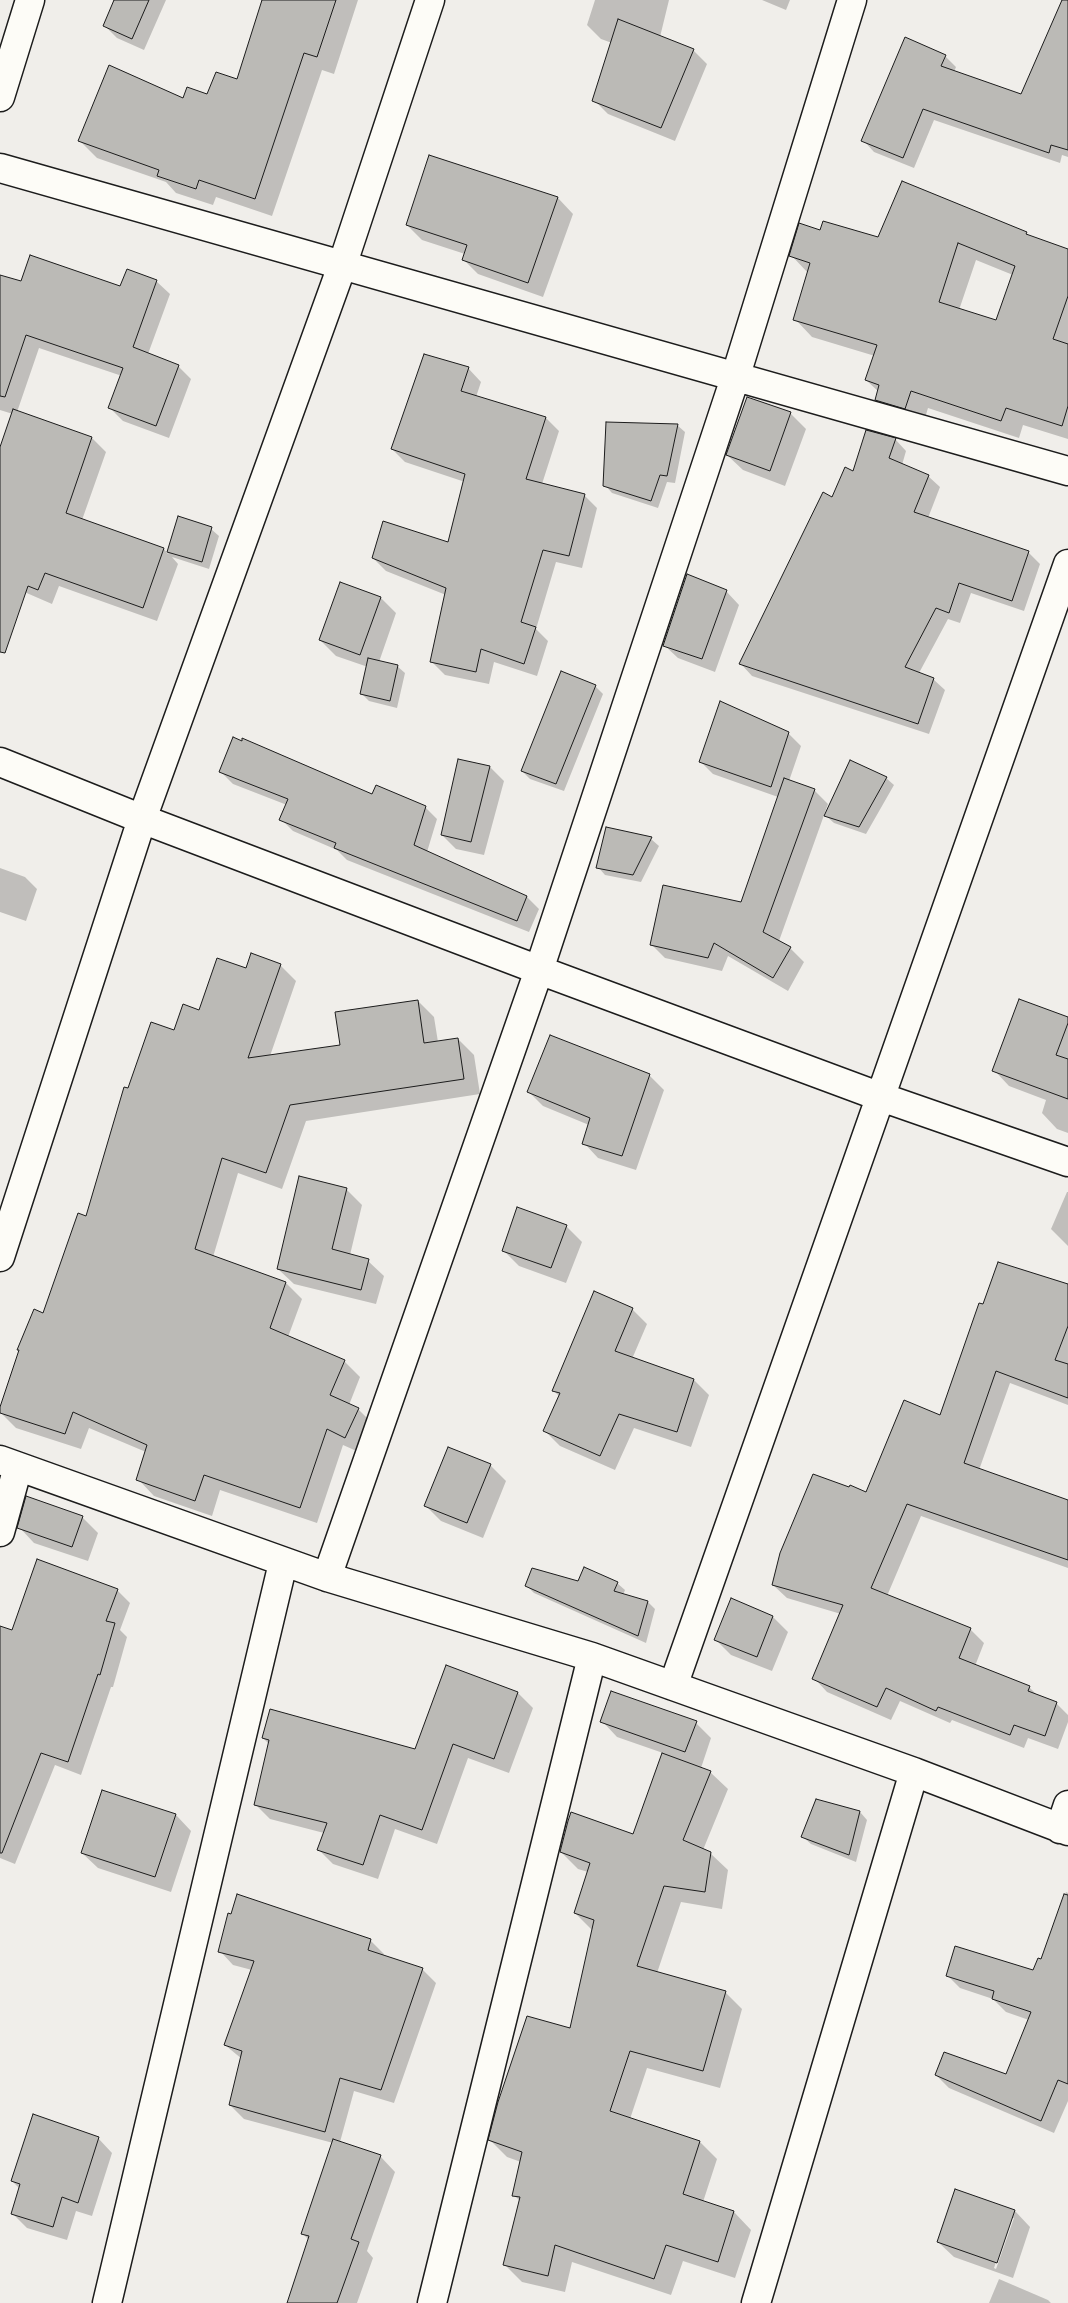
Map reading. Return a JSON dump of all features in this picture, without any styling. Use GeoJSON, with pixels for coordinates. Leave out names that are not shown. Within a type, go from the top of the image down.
{"type":"FeatureCollection","features":[{"type":"Feature","properties":{"kind":"street"},"geometry":{"type":"LineString","coordinates":[[0,97],[30,0]]}},
{"type":"Feature","properties":{"kind":"street"},"geometry":{"type":"LineString","coordinates":[[0,1257],[142,819],[342,266],[430,0]]}},
{"type":"Feature","properties":{"kind":"street"},"geometry":{"type":"LineString","coordinates":[[327,1577],[539,970],[736,375],[852,0]]}},
{"type":"Feature","properties":{"kind":"street"},"geometry":{"type":"LineString","coordinates":[[0,168],[342,266],[736,375],[1068,471]]}},
{"type":"Feature","properties":{"kind":"street"},"geometry":{"type":"LineString","coordinates":[[673,1686],[1068,564]]}},
{"type":"Feature","properties":{"kind":"street"},"geometry":{"type":"LineString","coordinates":[[0,762],[142,819],[539,970],[881,1097],[1068,1162]]}},
{"type":"Feature","properties":{"kind":"street"},"geometry":{"type":"LineString","coordinates":[[0,1532],[9,1464],[284,1563],[592,1657],[914,1772],[1065,1822]]}},
{"type":"Feature","properties":{"kind":"street"},"geometry":{"type":"LineString","coordinates":[[107,2303],[284,1563]]}},
{"type":"Feature","properties":{"kind":"street"},"geometry":{"type":"LineString","coordinates":[[432,2303],[592,1657]]}},
{"type":"Feature","properties":{"kind":"street"},"geometry":{"type":"LineString","coordinates":[[756,2303],[914,1772]]}},
{"type":"Feature","properties":{"kind":"building"},"geometry":{"type":"Polygon","coordinates":[[[114,0],[149,0],[132,39],[103,26],[114,0]]]}},
{"type":"Feature","properties":{"kind":"building"},"geometry":{"type":"Polygon","coordinates":[[[262,0],[336,0],[317,57],[304,53],[255,199],[199,180],[196,189],[157,176],[159,170],[78,141],[109,65],[183,98],[187,87],[207,94],[216,72],[237,79],[262,0]]]}},
{"type":"Feature","properties":{"kind":"building"},"geometry":{"type":"Polygon","coordinates":[[[1062,0],[1068,0],[1068,150],[1051,145],[1049,153],[923,109],[903,158],[861,141],[905,37],[946,55],[941,66],[1021,94],[1062,0]]]}},
{"type":"Feature","properties":{"kind":"building"},"geometry":{"type":"Polygon","coordinates":[[[618,19],[694,49],[661,128],[592,101],[618,19]]]}},
{"type":"Feature","properties":{"kind":"building"},"geometry":{"type":"Polygon","coordinates":[[[429,155],[558,197],[528,283],[462,260],[467,245],[406,225],[429,155]]]}},
{"type":"Feature","properties":{"kind":"building"},"geometry":{"type":"Polygon","coordinates":[[[902,181],[1027,232],[1026,234],[1068,249],[1068,296],[1053,339],[1068,344],[1068,406],[1062,426],[1006,408],[1001,421],[911,391],[905,409],[875,400],[879,385],[865,380],[877,345],[793,320],[810,263],[789,256],[799,223],[820,230],[823,221],[878,237],[902,181]],[[958,243],[939,302],[996,320],[1015,266],[958,243]]]}},
{"type":"Feature","properties":{"kind":"building"},"geometry":{"type":"Polygon","coordinates":[[[30,255],[120,286],[127,269],[157,280],[133,347],[179,365],[156,426],[108,408],[123,368],[26,335],[5,397],[0,396],[0,275],[21,281],[30,255]]]}},
{"type":"Feature","properties":{"kind":"building"},"geometry":{"type":"Polygon","coordinates":[[[424,354],[469,367],[461,391],[546,417],[526,479],[585,494],[569,556],[543,550],[521,622],[536,627],[524,664],[481,649],[476,672],[430,662],[446,588],[372,558],[383,521],[448,542],[465,474],[391,449],[424,354]]]}},
{"type":"Feature","properties":{"kind":"building"},"geometry":{"type":"Polygon","coordinates":[[[747,397],[791,412],[770,471],[726,455],[747,397]]]}},
{"type":"Feature","properties":{"kind":"building"},"geometry":{"type":"Polygon","coordinates":[[[13,409],[92,437],[66,513],[164,548],[143,608],[45,573],[38,590],[28,586],[5,653],[0,652],[0,447],[13,409]]]}},
{"type":"Feature","properties":{"kind":"building"},"geometry":{"type":"Polygon","coordinates":[[[606,422],[678,424],[667,476],[660,475],[651,501],[603,486],[606,422]]]}},
{"type":"Feature","properties":{"kind":"building"},"geometry":{"type":"Polygon","coordinates":[[[866,430],[896,438],[889,458],[929,475],[914,512],[1029,551],[1012,601],[959,583],[949,613],[936,608],[905,667],[934,678],[918,724],[739,664],[823,492],[832,497],[845,467],[853,471],[866,430]]]}},
{"type":"Feature","properties":{"kind":"building"},"geometry":{"type":"Polygon","coordinates":[[[178,516],[212,527],[202,562],[167,552],[178,516]]]}},
{"type":"Feature","properties":{"kind":"building"},"geometry":{"type":"Polygon","coordinates":[[[687,574],[727,590],[702,659],[663,646],[687,574]]]}},
{"type":"Feature","properties":{"kind":"building"},"geometry":{"type":"Polygon","coordinates":[[[340,582],[381,597],[360,655],[319,640],[340,582]]]}},
{"type":"Feature","properties":{"kind":"building"},"geometry":{"type":"Polygon","coordinates":[[[368,658],[398,665],[390,701],[360,694],[368,658]]]}},
{"type":"Feature","properties":{"kind":"building"},"geometry":{"type":"Polygon","coordinates":[[[561,671],[596,685],[556,784],[521,771],[561,671]]]}},
{"type":"Feature","properties":{"kind":"building"},"geometry":{"type":"Polygon","coordinates":[[[720,701],[789,732],[771,787],[699,762],[720,701]]]}},
{"type":"Feature","properties":{"kind":"building"},"geometry":{"type":"Polygon","coordinates":[[[233,737],[242,741],[242,738],[372,794],[376,785],[426,806],[414,845],[527,896],[517,921],[334,848],[336,843],[279,820],[288,799],[219,772],[233,737]]]}},
{"type":"Feature","properties":{"kind":"building"},"geometry":{"type":"Polygon","coordinates":[[[458,759],[490,766],[471,842],[441,835],[458,759]]]}},
{"type":"Feature","properties":{"kind":"building"},"geometry":{"type":"Polygon","coordinates":[[[850,760],[887,777],[859,827],[824,816],[850,760]]]}},
{"type":"Feature","properties":{"kind":"building"},"geometry":{"type":"Polygon","coordinates":[[[784,778],[815,789],[763,932],[791,947],[773,978],[714,943],[708,958],[650,945],[663,885],[741,902],[784,778]]]}},
{"type":"Feature","properties":{"kind":"building"},"geometry":{"type":"Polygon","coordinates":[[[606,827],[652,837],[633,875],[596,868],[606,827]]]}},
{"type":"Feature","properties":{"kind":"building"},"geometry":{"type":"Polygon","coordinates":[[[251,953],[281,964],[248,1058],[340,1045],[335,1012],[418,1000],[424,1043],[458,1038],[464,1079],[290,1105],[266,1173],[222,1158],[195,1249],[286,1282],[270,1328],[345,1360],[330,1395],[359,1408],[345,1438],[327,1429],[300,1508],[204,1475],[195,1501],[136,1480],[147,1445],[73,1412],[65,1434],[0,1413],[0,1407],[19,1350],[17,1350],[34,1309],[43,1313],[78,1213],[86,1216],[124,1087],[128,1088],[151,1022],[174,1030],[183,1004],[199,1010],[217,958],[246,968],[251,953]]]}},
{"type":"Feature","properties":{"kind":"building"},"geometry":{"type":"Polygon","coordinates":[[[1019,999],[1068,1017],[1068,1023],[1056,1055],[1068,1059],[1068,1099],[992,1071],[1019,999]]]}},
{"type":"Feature","properties":{"kind":"building"},"geometry":{"type":"Polygon","coordinates":[[[550,1035],[650,1074],[622,1156],[582,1144],[590,1118],[527,1092],[550,1035]]]}},
{"type":"Feature","properties":{"kind":"building"},"geometry":{"type":"Polygon","coordinates":[[[299,1176],[347,1188],[332,1249],[369,1259],[361,1290],[277,1269],[299,1176]]]}},
{"type":"Feature","properties":{"kind":"building"},"geometry":{"type":"Polygon","coordinates":[[[517,1207],[567,1225],[551,1268],[502,1251],[517,1207]]]}},
{"type":"Feature","properties":{"kind":"building"},"geometry":{"type":"Polygon","coordinates":[[[998,1262],[1068,1284],[1068,1326],[1055,1360],[1068,1364],[1068,1398],[996,1371],[964,1463],[1068,1500],[1068,1560],[907,1504],[871,1588],[971,1628],[959,1658],[1030,1686],[1028,1691],[1057,1702],[1045,1736],[1014,1725],[1010,1735],[938,1707],[936,1711],[886,1688],[877,1707],[812,1679],[843,1605],[772,1585],[780,1553],[813,1474],[866,1492],[904,1400],[940,1415],[979,1303],[983,1304],[998,1262]]]}},
{"type":"Feature","properties":{"kind":"building"},"geometry":{"type":"Polygon","coordinates":[[[594,1291],[633,1308],[615,1351],[694,1379],[677,1432],[619,1414],[600,1456],[543,1431],[560,1393],[552,1391],[594,1291]]]}},
{"type":"Feature","properties":{"kind":"building"},"geometry":{"type":"Polygon","coordinates":[[[448,1447],[491,1464],[467,1523],[424,1506],[448,1447]]]}},
{"type":"Feature","properties":{"kind":"building"},"geometry":{"type":"Polygon","coordinates":[[[26,1496],[83,1516],[72,1547],[17,1528],[26,1496]]]}},
{"type":"Feature","properties":{"kind":"building"},"geometry":{"type":"Polygon","coordinates":[[[37,1559],[118,1589],[106,1621],[115,1623],[100,1675],[98,1674],[68,1762],[41,1753],[2,1853],[0,1853],[0,1626],[12,1630],[37,1559]]]}},
{"type":"Feature","properties":{"kind":"building"},"geometry":{"type":"Polygon","coordinates":[[[584,1567],[618,1582],[614,1591],[648,1601],[638,1636],[525,1586],[532,1568],[578,1581],[584,1567]]]}},
{"type":"Feature","properties":{"kind":"building"},"geometry":{"type":"Polygon","coordinates":[[[731,1598],[773,1616],[757,1657],[714,1640],[731,1598]]]}},
{"type":"Feature","properties":{"kind":"building"},"geometry":{"type":"Polygon","coordinates":[[[446,1665],[518,1692],[494,1759],[453,1744],[422,1830],[380,1815],[363,1865],[317,1850],[327,1823],[254,1805],[269,1740],[262,1738],[270,1709],[415,1749],[446,1665]]]}},
{"type":"Feature","properties":{"kind":"building"},"geometry":{"type":"Polygon","coordinates":[[[611,1691],[697,1721],[685,1752],[600,1722],[611,1691]]]}},
{"type":"Feature","properties":{"kind":"building"},"geometry":{"type":"Polygon","coordinates":[[[662,1753],[711,1771],[683,1840],[711,1852],[705,1892],[664,1886],[637,1966],[726,1991],[703,2071],[630,2051],[610,2111],[700,2141],[683,2194],[734,2211],[718,2262],[666,2245],[654,2279],[555,2245],[548,2276],[503,2265],[520,2197],[512,2196],[522,2152],[488,2140],[498,2102],[527,2016],[570,2028],[594,1920],[574,1913],[590,1863],[560,1852],[568,1821],[571,1812],[633,1834],[662,1753]]]}},
{"type":"Feature","properties":{"kind":"building"},"geometry":{"type":"Polygon","coordinates":[[[102,1790],[176,1814],[155,1877],[81,1853],[102,1790]]]}},
{"type":"Feature","properties":{"kind":"building"},"geometry":{"type":"Polygon","coordinates":[[[816,1799],[860,1811],[849,1855],[801,1837],[816,1799]]]}},
{"type":"Feature","properties":{"kind":"building"},"geometry":{"type":"Polygon","coordinates":[[[237,1894],[371,1939],[368,1950],[423,1968],[381,2090],[340,2078],[325,2132],[229,2105],[242,2051],[224,2045],[254,1961],[218,1952],[228,1913],[231,1914],[237,1894]]]}},
{"type":"Feature","properties":{"kind":"building"},"geometry":{"type":"Polygon","coordinates":[[[1064,1894],[1068,1895],[1068,2084],[1058,2080],[1041,2121],[935,2075],[944,2052],[1006,2074],[1031,2012],[992,1999],[994,1991],[946,1976],[955,1946],[1033,1970],[1038,1958],[1041,1959],[1064,1894]]]}},
{"type":"Feature","properties":{"kind":"building"},"geometry":{"type":"Polygon","coordinates":[[[33,2114],[99,2137],[78,2203],[62,2197],[53,2227],[11,2214],[20,2184],[11,2181],[33,2114]]]}},
{"type":"Feature","properties":{"kind":"building"},"geometry":{"type":"Polygon","coordinates":[[[333,2139],[381,2155],[351,2239],[359,2242],[337,2303],[287,2303],[309,2236],[301,2234],[333,2139]]]}},
{"type":"Feature","properties":{"kind":"building"},"geometry":{"type":"Polygon","coordinates":[[[955,2189],[1015,2210],[997,2263],[937,2242],[955,2189]]]}}]}
